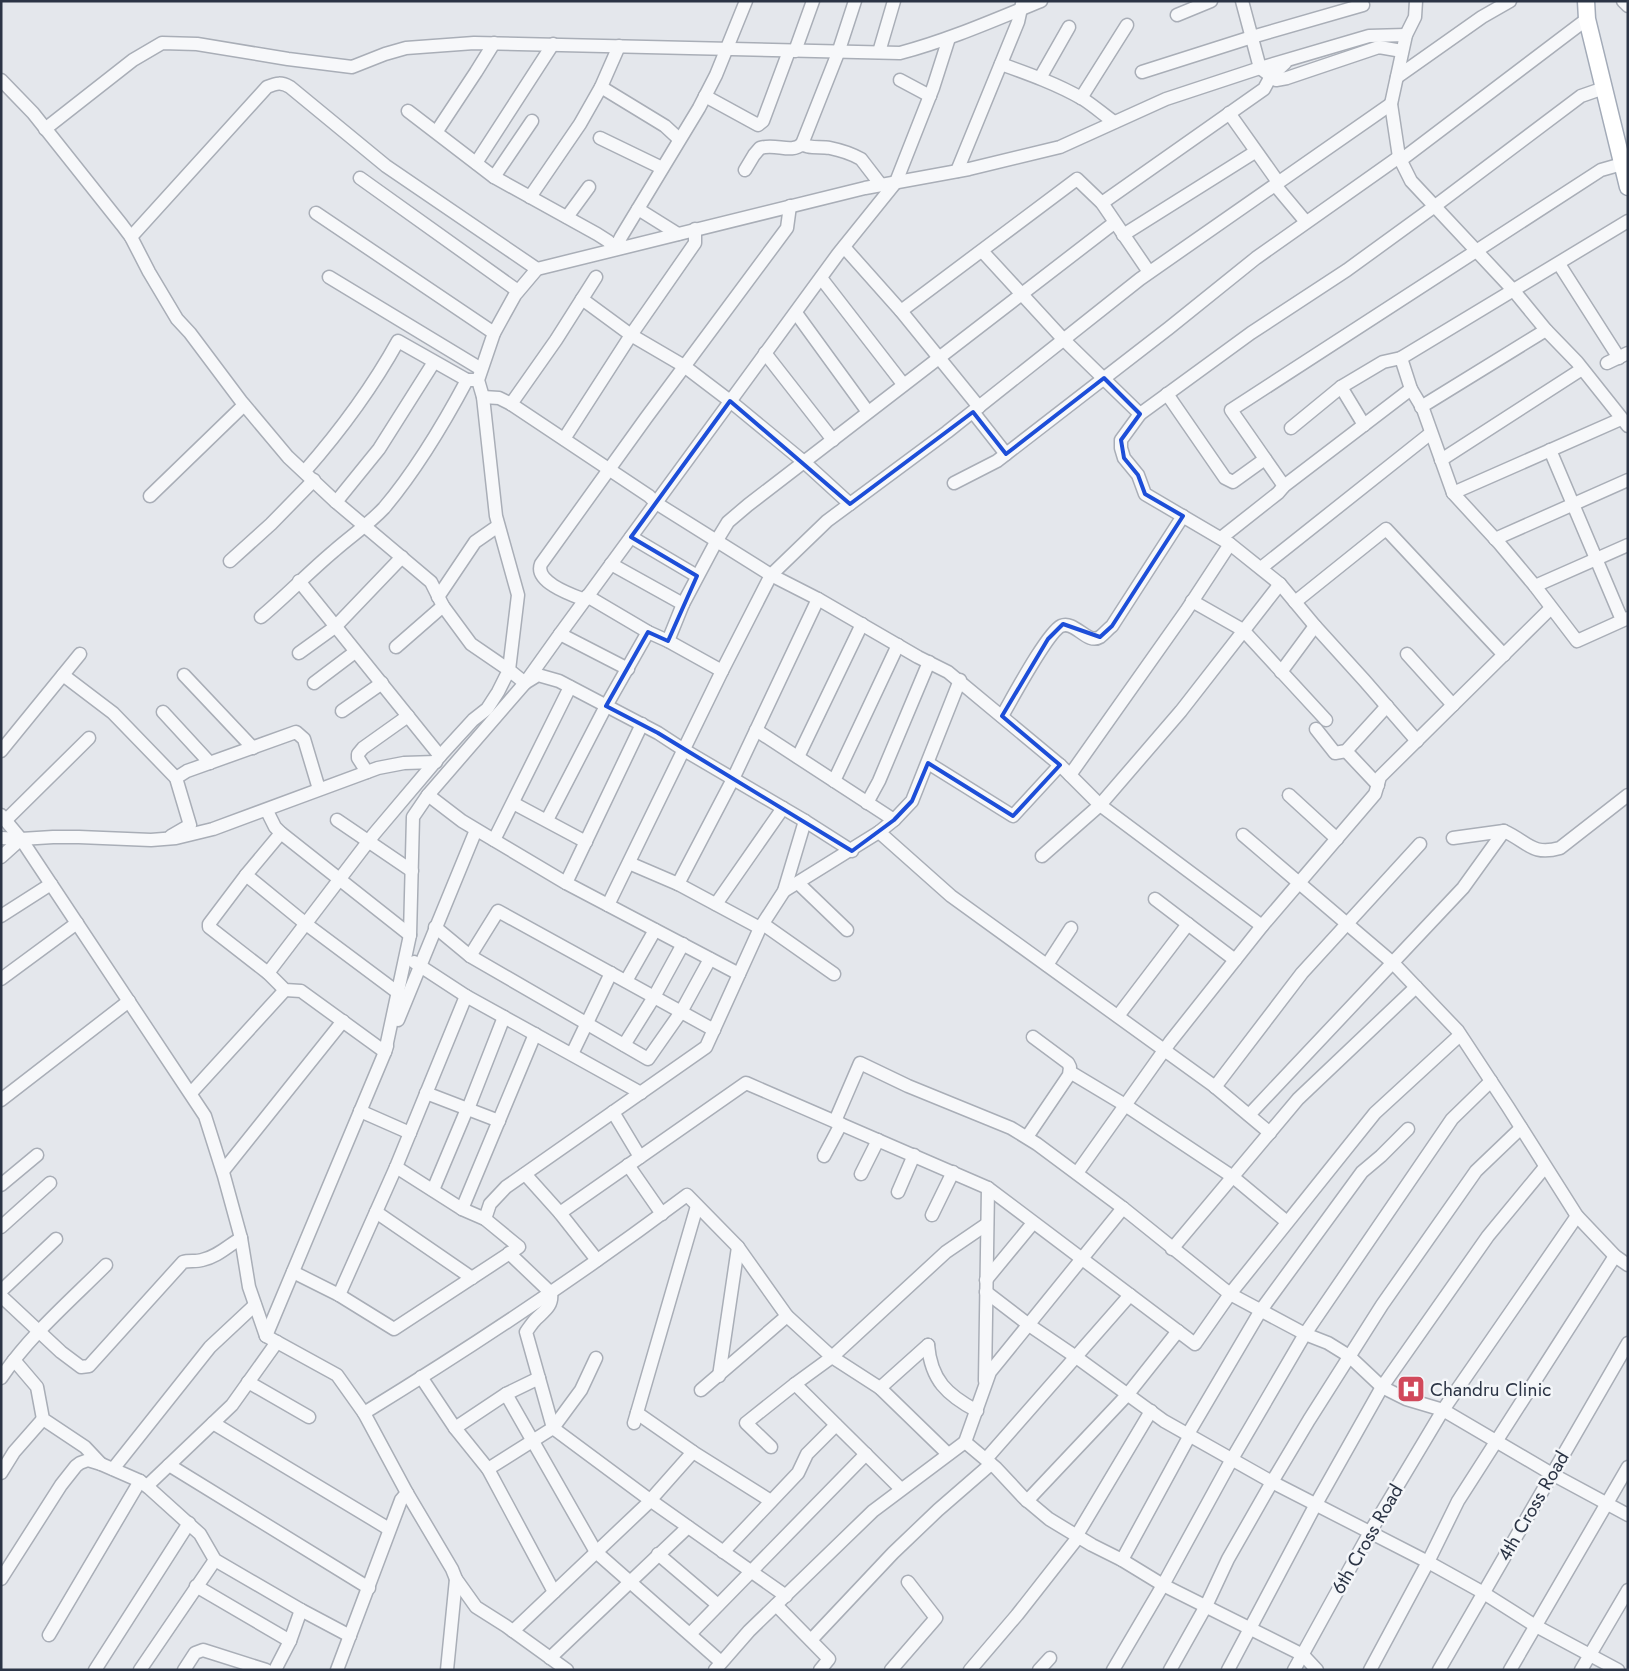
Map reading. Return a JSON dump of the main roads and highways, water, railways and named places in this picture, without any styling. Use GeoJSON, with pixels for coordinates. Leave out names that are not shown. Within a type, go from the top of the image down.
{"type":"FeatureCollection","features":[{"type":"Feature","properties":{"kind":"main road"},"geometry":{"type":"LineString","coordinates":[[1586,1],[1588,20],[1628,187]]}},
{"type":"Feature","properties":{"kind":"place","name":"Chandru Clinic"},"geometry":{"type":"Point","coordinates":[1411,1389]}}]}
